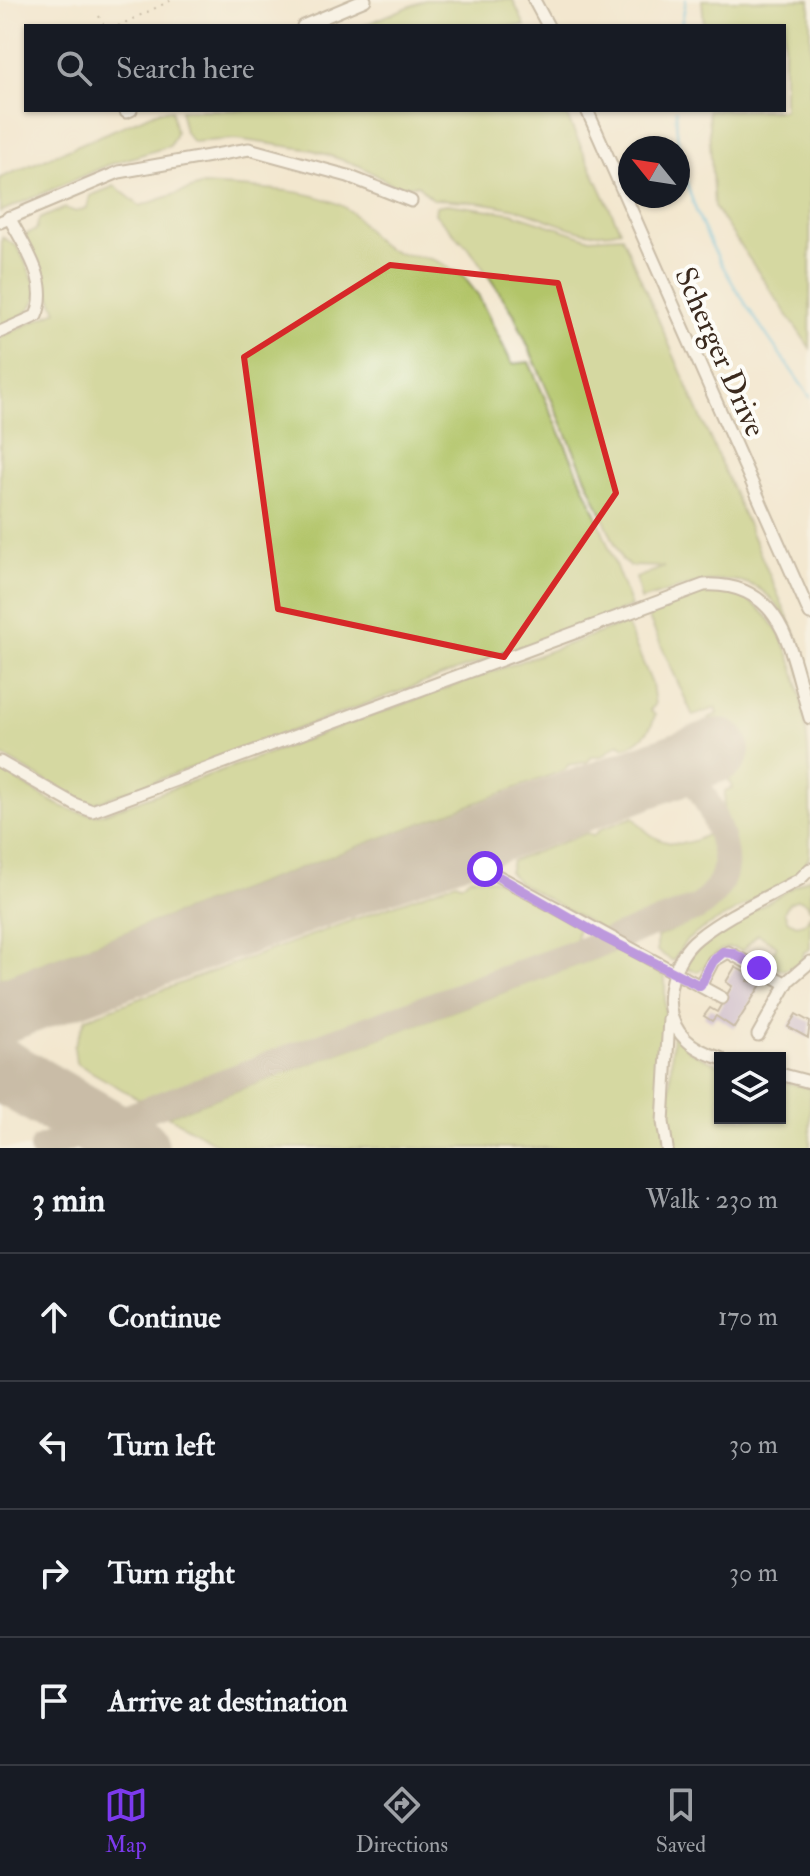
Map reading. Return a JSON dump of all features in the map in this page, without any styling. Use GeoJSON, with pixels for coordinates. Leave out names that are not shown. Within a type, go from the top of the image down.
{"type":"FeatureCollection","features":[{"type":"Feature","properties":{"kind":"street"},"geometry":{"type":"LineString","coordinates":[[534,0],[549,24]]}},
{"type":"Feature","properties":{"kind":"street"},"geometry":{"type":"LineString","coordinates":[[544,0],[550,24]]}},
{"type":"Feature","properties":{"kind":"street"},"geometry":{"type":"LineString","coordinates":[[320,24],[357,2]]}},
{"type":"Feature","properties":{"kind":"street"},"geometry":{"type":"LineString","coordinates":[[308,24],[340,12]]}},
{"type":"Feature","properties":{"kind":"street"},"geometry":{"type":"LineString","coordinates":[[329,24],[340,12]]}},
{"type":"Feature","properties":{"kind":"street","name":"Scherger Drive"},"geometry":{"type":"LineString","coordinates":[[588,112],[810,614]]}},
{"type":"Feature","properties":{"kind":"street"},"geometry":{"type":"LineString","coordinates":[[0,332],[36,316],[43,301],[32,262],[4,220],[119,172],[249,149],[348,176],[411,201]]}},
{"type":"Feature","properties":{"kind":"street"},"geometry":{"type":"LineString","coordinates":[[0,762],[92,811],[704,585],[727,584],[750,592],[771,609],[786,634],[810,718]]}},
{"type":"Feature","properties":{"kind":"street"},"geometry":{"type":"LineString","coordinates":[[485,869],[603,937],[722,998]]}},
{"type":"Feature","properties":{"kind":"street"},"geometry":{"type":"LineString","coordinates":[[667,1148],[663,1122],[669,994],[682,955],[698,938],[800,879],[810,869]]}},
{"type":"Feature","properties":{"kind":"street"},"geometry":{"type":"LineString","coordinates":[[700,986],[713,961],[728,952],[787,984]]}},
{"type":"Feature","properties":{"kind":"street"},"geometry":{"type":"LineString","coordinates":[[758,1035],[787,984],[810,962]]}},
{"type":"Feature","properties":{"kind":"street"},"geometry":{"type":"LineString","coordinates":[[669,1015],[689,1044],[714,1055]]}},
{"type":"Feature","properties":{"kind":"street"},"geometry":{"type":"LineString","coordinates":[[786,1076],[810,1082]]}},
{"type":"Feature","properties":{"kind":"path"},"geometry":{"type":"LineString","coordinates":[[122,24],[172,0]]}},
{"type":"Feature","properties":{"kind":"path"},"geometry":{"type":"LineString","coordinates":[[99,16],[103,24]]}},
{"type":"Feature","properties":{"kind":"highlighted area"},"geometry":{"type":"Polygon","coordinates":[[[390,265],[558,283],[616,493],[504,657],[278,609],[244,357],[390,265]]]}},
{"type":"Feature","properties":{"kind":"green space"},"geometry":{"type":"Polygon","coordinates":[[[425,0],[513,0],[524,24],[367,24],[425,0]]]}},
{"type":"Feature","properties":{"kind":"green space"},"geometry":{"type":"Polygon","coordinates":[[[702,0],[810,0],[810,348],[714,207],[708,112],[786,112],[786,24],[704,24],[702,0]]]}},
{"type":"Feature","properties":{"kind":"green space"},"geometry":{"type":"Polygon","coordinates":[[[156,112],[172,112],[176,133],[170,146],[108,165],[0,212],[0,178],[156,112]]]}},
{"type":"Feature","properties":{"kind":"green space"},"geometry":{"type":"Polygon","coordinates":[[[180,112],[565,112],[620,230],[595,233],[513,208],[432,199],[418,185],[395,186],[360,166],[313,150],[236,139],[193,142],[185,132],[180,112]]]}},
{"type":"Feature","properties":{"kind":"green space"},"geometry":{"type":"Polygon","coordinates":[[[203,185],[295,192],[330,200],[351,212],[387,249],[432,259],[452,271],[459,271],[478,295],[512,364],[529,362],[597,516],[631,607],[95,803],[82,802],[0,754],[0,337],[57,311],[24,235],[36,230],[39,219],[65,208],[76,212],[87,208],[90,196],[115,186],[140,206],[203,185]]]}},
{"type":"Feature","properties":{"kind":"green space"},"geometry":{"type":"Polygon","coordinates":[[[447,204],[512,213],[588,238],[622,236],[803,652],[810,699],[791,634],[779,609],[765,592],[747,583],[728,580],[685,586],[641,600],[636,578],[664,567],[630,566],[622,560],[514,314],[472,252],[435,214],[436,206],[447,204]]]}},
{"type":"Feature","properties":{"kind":"green space"},"geometry":{"type":"Polygon","coordinates":[[[2,237],[18,247],[39,291],[24,314],[0,327],[2,237]]]}},
{"type":"Feature","properties":{"kind":"green space"},"geometry":{"type":"Polygon","coordinates":[[[722,591],[750,601],[771,621],[786,648],[797,680],[808,748],[809,857],[801,869],[783,884],[686,941],[673,961],[657,951],[657,937],[708,914],[731,888],[737,864],[734,842],[724,814],[725,791],[732,788],[708,718],[718,714],[716,708],[693,716],[647,614],[698,593],[722,591]]]}},
{"type":"Feature","properties":{"kind":"green space"},"geometry":{"type":"Polygon","coordinates":[[[626,623],[652,684],[655,705],[650,710],[655,715],[651,726],[635,742],[625,747],[619,743],[602,756],[593,756],[587,762],[568,765],[565,770],[0,979],[0,769],[61,806],[88,814],[102,814],[626,623]]]}},
{"type":"Feature","properties":{"kind":"green space"},"geometry":{"type":"Polygon","coordinates":[[[634,817],[649,833],[667,842],[687,843],[708,834],[717,856],[716,874],[705,889],[667,912],[606,932],[518,882],[509,872],[512,861],[587,833],[593,836],[601,829],[634,817]]]}},
{"type":"Feature","properties":{"kind":"green space"},"geometry":{"type":"Polygon","coordinates":[[[471,877],[496,880],[578,927],[575,944],[292,1048],[286,1046],[286,1050],[144,1102],[76,1063],[74,1047],[86,1018],[456,882],[461,884],[471,877]]]}},
{"type":"Feature","properties":{"kind":"green space"},"geometry":{"type":"Polygon","coordinates":[[[810,877],[810,910],[807,903],[798,899],[789,903],[784,912],[788,921],[797,925],[806,922],[810,915],[810,949],[804,952],[802,962],[784,970],[766,964],[777,946],[758,934],[742,951],[727,948],[717,953],[698,972],[687,969],[686,961],[708,938],[810,877]]]}},
{"type":"Feature","properties":{"kind":"green space"},"geometry":{"type":"Polygon","coordinates":[[[613,952],[621,952],[665,977],[665,1148],[224,1148],[168,1116],[613,952]]]}},
{"type":"Feature","properties":{"kind":"green space"},"geometry":{"type":"Polygon","coordinates":[[[673,1033],[689,1051],[714,1062],[714,1124],[786,1124],[786,1082],[810,1088],[810,1148],[671,1148],[667,1138],[673,1033]]]}},
{"type":"Feature","properties":{"kind":"building"},"geometry":{"type":"Polygon","coordinates":[[[735,967],[751,976],[748,981],[762,983],[734,1028],[716,1016],[712,1021],[704,1016],[710,1008],[717,1012],[732,986],[726,982],[735,967]]]}},
{"type":"Feature","properties":{"kind":"building"},"geometry":{"type":"Polygon","coordinates":[[[796,1014],[810,1022],[808,1038],[788,1027],[796,1014]]]}},
{"type":"Feature","properties":{"kind":"waterway"},"geometry":{"type":"LineString","coordinates":[[681,24],[686,0]]}},
{"type":"Feature","properties":{"kind":"waterway"},"geometry":{"type":"LineString","coordinates":[[676,112],[679,150],[702,226],[741,297],[810,397]]}},
{"type":"Feature","properties":{"kind":"taxiway"},"geometry":{"type":"LineString","coordinates":[[42,1148],[697,908],[722,880],[725,858],[720,834],[710,807],[697,786],[684,776],[661,772]]}},
{"type":"Feature","properties":{"kind":"taxiway"},"geometry":{"type":"LineString","coordinates":[[84,1134],[108,1135],[126,1142]]}},
{"type":"Feature","properties":{"kind":"runway"},"geometry":{"type":"LineString","coordinates":[[0,1012],[718,750]]}},
{"type":"Feature","properties":{"kind":"runway"},"geometry":{"type":"LineString","coordinates":[[0,1069],[137,1148]]}},
{"type":"Feature","properties":{"kind":"route"},"geometry":{"type":"LineString","coordinates":[[485,869],[603,937],[700,986],[713,961],[723,952],[732,953],[759,968]]}}]}
